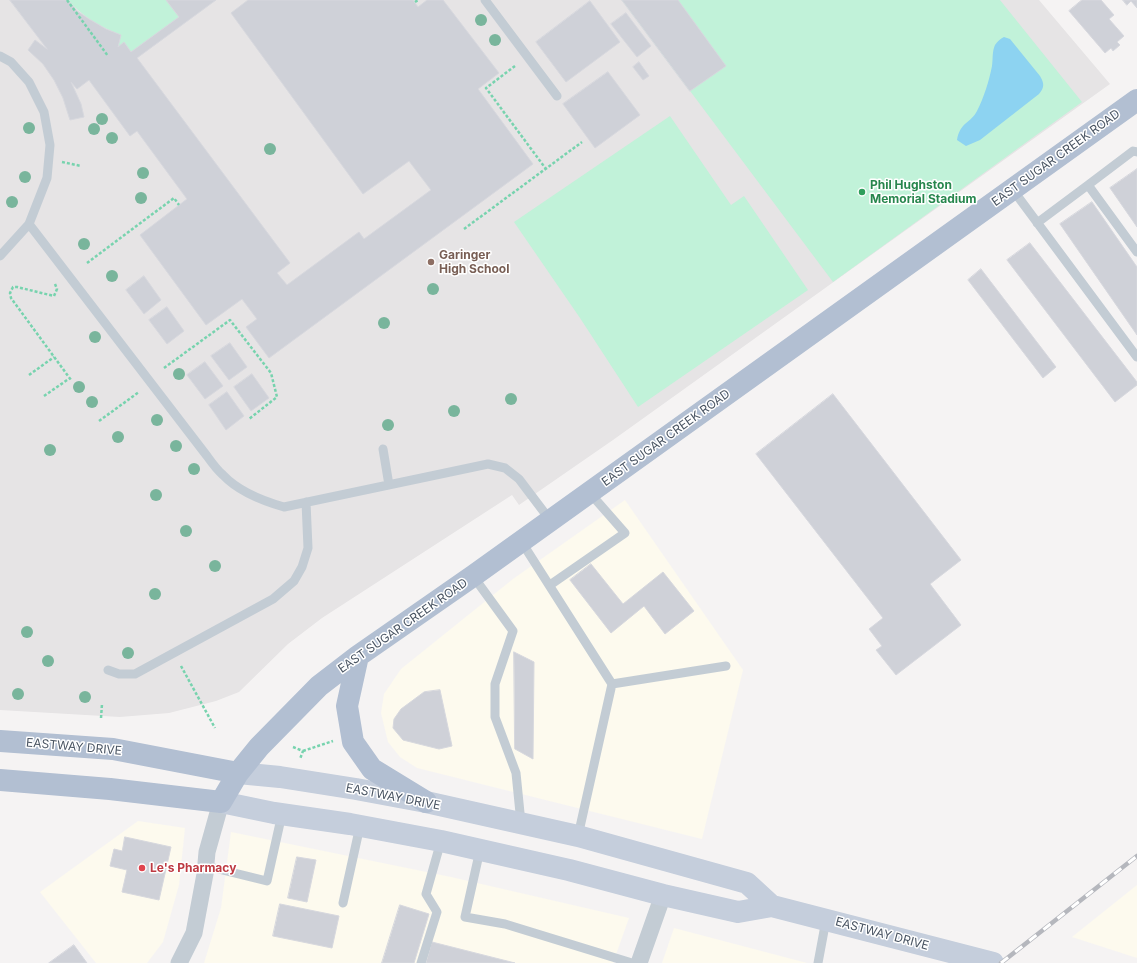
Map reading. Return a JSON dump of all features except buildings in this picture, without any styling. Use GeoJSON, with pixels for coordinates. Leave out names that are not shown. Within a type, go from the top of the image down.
{"type":"FeatureCollection","features":[{"type":"Feature","properties":{"kind":"main road","name":"EAST SUGAR CREEK ROAD"},"geometry":{"type":"LineString","coordinates":[[221,802],[238,773],[259,747],[319,686],[358,656],[473,576],[1137,100]]}},
{"type":"Feature","properties":{"kind":"main road"},"geometry":{"type":"LineString","coordinates":[[358,656],[347,706],[353,742],[372,769],[426,802]]}},
{"type":"Feature","properties":{"kind":"main road","name":"EASTWAY DRIVE"},"geometry":{"type":"LineString","coordinates":[[0,741],[113,749],[238,773],[280,777],[426,802],[578,836],[747,883],[772,906]]}},
{"type":"Feature","properties":{"kind":"main road","name":"EASTWAY DRIVE"},"geometry":{"type":"LineString","coordinates":[[0,780],[110,788],[221,802],[282,814],[360,826],[441,841],[570,870],[663,895],[738,912],[772,906],[993,963]]}},
{"type":"Feature","properties":{"kind":"street"},"geometry":{"type":"LineString","coordinates":[[178,963],[194,933],[206,874],[207,852],[221,802]]}},
{"type":"Feature","properties":{"kind":"street"},"geometry":{"type":"LineString","coordinates":[[639,963],[663,895]]}},
{"type":"Feature","properties":{"kind":"lane"},"geometry":{"type":"LineString","coordinates":[[485,0],[557,96]]}},
{"type":"Feature","properties":{"kind":"lane"},"geometry":{"type":"LineString","coordinates":[[0,56],[11,62],[29,82],[44,112],[50,145],[47,178],[29,224],[0,256]]}},
{"type":"Feature","properties":{"kind":"lane"},"geometry":{"type":"LineString","coordinates":[[1037,223],[1133,151],[1137,152]]}},
{"type":"Feature","properties":{"kind":"lane"},"geometry":{"type":"LineString","coordinates":[[1088,185],[1137,252]]}},
{"type":"Feature","properties":{"kind":"lane"},"geometry":{"type":"LineString","coordinates":[[1013,190],[1137,357]]}},
{"type":"Feature","properties":{"kind":"lane"},"geometry":{"type":"LineString","coordinates":[[29,224],[202,450],[224,477],[246,492],[266,502],[284,507],[488,464],[505,468],[519,480],[550,520]]}},
{"type":"Feature","properties":{"kind":"lane"},"geometry":{"type":"LineString","coordinates":[[382,449],[389,485]]}},
{"type":"Feature","properties":{"kind":"lane"},"geometry":{"type":"LineString","coordinates":[[550,585],[625,533],[589,492]]}},
{"type":"Feature","properties":{"kind":"lane"},"geometry":{"type":"LineString","coordinates":[[108,670],[119,674],[135,674],[273,599],[294,580],[302,567],[308,548],[306,502]]}},
{"type":"Feature","properties":{"kind":"lane"},"geometry":{"type":"LineString","coordinates":[[521,541],[612,684],[578,836]]}},
{"type":"Feature","properties":{"kind":"lane"},"geometry":{"type":"LineString","coordinates":[[473,576],[513,631],[495,684],[495,717],[516,773],[521,823]]}},
{"type":"Feature","properties":{"kind":"lane"},"geometry":{"type":"LineString","coordinates":[[612,684],[726,666]]}},
{"type":"Feature","properties":{"kind":"lane"},"geometry":{"type":"LineString","coordinates":[[206,866],[268,881],[282,814]]}},
{"type":"Feature","properties":{"kind":"lane"},"geometry":{"type":"LineString","coordinates":[[343,903],[360,826]]}},
{"type":"Feature","properties":{"kind":"lane"},"geometry":{"type":"LineString","coordinates":[[421,963],[437,912],[426,894],[441,841]]}},
{"type":"Feature","properties":{"kind":"lane"},"geometry":{"type":"LineString","coordinates":[[480,850],[465,917],[505,924],[632,963]]}},
{"type":"Feature","properties":{"kind":"lane"},"geometry":{"type":"LineString","coordinates":[[818,963],[826,920]]}},
{"type":"Feature","properties":{"kind":"path"},"geometry":{"type":"LineString","coordinates":[[67,0],[108,56]]}},
{"type":"Feature","properties":{"kind":"path"},"geometry":{"type":"LineString","coordinates":[[527,57],[486,88],[546,169]]}},
{"type":"Feature","properties":{"kind":"path"},"geometry":{"type":"LineString","coordinates":[[464,229],[582,142]]}},
{"type":"Feature","properties":{"kind":"path"},"geometry":{"type":"LineString","coordinates":[[87,263],[174,198],[179,205]]}},
{"type":"Feature","properties":{"kind":"path"},"geometry":{"type":"LineString","coordinates":[[44,396],[70,379],[11,298],[10,292],[13,287],[18,287],[54,296],[57,289],[55,283]]}},
{"type":"Feature","properties":{"kind":"path"},"geometry":{"type":"LineString","coordinates":[[164,368],[230,320],[271,373],[277,398],[249,419]]}},
{"type":"Feature","properties":{"kind":"path"},"geometry":{"type":"LineString","coordinates":[[29,375],[54,357]]}},
{"type":"Feature","properties":{"kind":"path"},"geometry":{"type":"LineString","coordinates":[[99,421],[143,389]]}},
{"type":"Feature","properties":{"kind":"path"},"geometry":{"type":"LineString","coordinates":[[179,662],[215,728]]}},
{"type":"Feature","properties":{"kind":"path"},"geometry":{"type":"LineString","coordinates":[[101,718],[102,704]]}},
{"type":"Feature","properties":{"kind":"path"},"geometry":{"type":"LineString","coordinates":[[292,747],[303,751],[333,741]]}},
{"type":"Feature","properties":{"kind":"path"},"geometry":{"type":"LineString","coordinates":[[299,761],[303,751]]}},
{"type":"Feature","properties":{"kind":"shaded area","name":"Garinger High School"},"geometry":{"type":"Polygon","coordinates":[[[0,0],[1039,0],[1110,84],[613,440],[519,505],[512,495],[322,618],[288,644],[239,692],[216,701],[169,713],[120,717],[0,710],[0,0]]]}},
{"type":"Feature","properties":{"kind":"shaded area"},"geometry":{"type":"Polygon","coordinates":[[[625,500],[743,670],[702,839],[417,768],[400,757],[388,742],[381,713],[384,694],[401,669],[513,579],[625,500]]]}},
{"type":"Feature","properties":{"kind":"shaded area"},"geometry":{"type":"Polygon","coordinates":[[[138,821],[185,828],[179,885],[163,942],[147,963],[96,963],[40,892],[138,821]]]}},
{"type":"Feature","properties":{"kind":"shaded area"},"geometry":{"type":"Polygon","coordinates":[[[231,832],[451,877],[629,918],[613,963],[204,963],[221,908],[231,832]]]}},
{"type":"Feature","properties":{"kind":"shaded area"},"geometry":{"type":"Polygon","coordinates":[[[1137,885],[1137,958],[1072,937],[1137,885]]]}},
{"type":"Feature","properties":{"kind":"shaded area"},"geometry":{"type":"Polygon","coordinates":[[[674,928],[807,963],[662,963],[674,928]]]}},
{"type":"Feature","properties":{"kind":"green space"},"geometry":{"type":"Polygon","coordinates":[[[68,0],[166,0],[179,17],[131,52],[124,43],[118,47],[121,35],[106,29],[93,21],[80,12],[68,0]]]}},
{"type":"Feature","properties":{"kind":"green space","name":"Phil Hughston Memorial Stadium"},"geometry":{"type":"Polygon","coordinates":[[[622,0],[1000,0],[1082,102],[833,282],[622,0]]]}},
{"type":"Feature","properties":{"kind":"green space"},"geometry":{"type":"Polygon","coordinates":[[[670,116],[731,205],[744,196],[808,290],[638,407],[580,318],[514,222],[670,116]]]}},
{"type":"Feature","properties":{"kind":"water"},"geometry":{"type":"Polygon","coordinates":[[[1004,37],[1010,39],[1040,76],[1043,87],[1039,94],[980,140],[966,146],[957,140],[958,134],[963,126],[975,115],[980,106],[992,66],[994,47],[998,41],[1004,37]]]}},
{"type":"Feature","properties":{"kind":"railway"},"geometry":{"type":"LineString","coordinates":[[1001,963],[1137,856]]}},
{"type":"Feature","properties":{"kind":"place","name":"Phil Hughston Memorial Stadium"},"geometry":{"type":"Point","coordinates":[862,192]}},
{"type":"Feature","properties":{"kind":"place","name":"Garinger High School"},"geometry":{"type":"Point","coordinates":[431,262]}},
{"type":"Feature","properties":{"kind":"place","name":"Le's Pharmacy"},"geometry":{"type":"Point","coordinates":[142,868]}}]}
